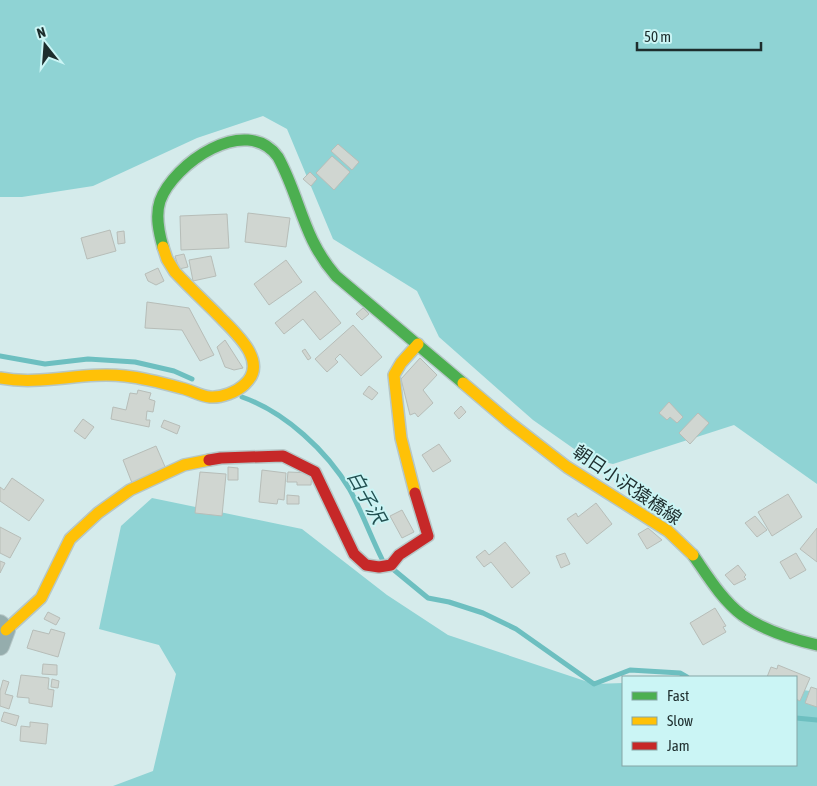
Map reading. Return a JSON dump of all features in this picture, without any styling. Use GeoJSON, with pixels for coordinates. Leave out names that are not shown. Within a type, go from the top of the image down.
{"type":"FeatureCollection","features":[{"type":"Feature","properties":{"kind":"main road","name":"朝日小沢猿橋線"},"geometry":{"type":"LineString","coordinates":[[0,378],[20,381],[62,380],[106,375],[132,376],[212,397],[238,390],[248,383],[253,374],[254,364],[250,350],[242,339],[177,273],[168,260],[161,243],[158,203],[164,189],[184,166],[212,147],[242,140],[257,141],[270,148],[280,162],[312,244],[324,263],[336,276],[509,422],[567,467],[668,531],[688,549],[720,592],[741,614],[754,622],[795,640],[817,645]]}},
{"type":"Feature","properties":{"kind":"main road"},"geometry":{"type":"LineString","coordinates":[[2,633],[40,598],[70,538],[98,513],[130,490],[184,466],[221,458],[283,456],[315,472],[354,554],[366,565],[379,567],[390,565],[399,555],[428,536],[401,438],[394,375],[400,363],[418,344]]}},
{"type":"Feature","properties":{"kind":"shaded area"},"geometry":{"type":"Polygon","coordinates":[[[0,0],[817,0],[817,484],[734,425],[613,464],[587,458],[533,420],[439,337],[417,291],[333,239],[287,129],[263,116],[197,138],[93,186],[22,197],[0,197],[0,0]]]}},
{"type":"Feature","properties":{"kind":"shaded area"},"geometry":{"type":"Polygon","coordinates":[[[152,498],[302,529],[387,595],[448,635],[594,684],[622,683],[622,766],[797,766],[797,689],[817,692],[817,786],[113,786],[153,771],[176,674],[159,645],[99,629],[121,526],[152,498]]]}},
{"type":"Feature","properties":{"kind":"building"},"geometry":{"type":"Polygon","coordinates":[[[338,144],[359,162],[352,170],[331,151],[338,144]]]}},
{"type":"Feature","properties":{"kind":"building"},"geometry":{"type":"Polygon","coordinates":[[[332,156],[350,172],[334,190],[316,173],[332,156]]]}},
{"type":"Feature","properties":{"kind":"building"},"geometry":{"type":"Polygon","coordinates":[[[310,172],[317,179],[311,186],[303,179],[310,172]]]}},
{"type":"Feature","properties":{"kind":"building"},"geometry":{"type":"Polygon","coordinates":[[[248,213],[290,218],[286,247],[245,242],[248,213]]]}},
{"type":"Feature","properties":{"kind":"building"},"geometry":{"type":"Polygon","coordinates":[[[227,214],[229,248],[181,250],[180,216],[227,214]]]}},
{"type":"Feature","properties":{"kind":"building"},"geometry":{"type":"Polygon","coordinates":[[[110,230],[116,251],[87,259],[81,238],[110,230]]]}},
{"type":"Feature","properties":{"kind":"building"},"geometry":{"type":"Polygon","coordinates":[[[124,231],[125,243],[118,244],[117,232],[124,231]]]}},
{"type":"Feature","properties":{"kind":"building"},"geometry":{"type":"Polygon","coordinates":[[[184,254],[188,267],[179,269],[175,256],[184,254]]]}},
{"type":"Feature","properties":{"kind":"building"},"geometry":{"type":"Polygon","coordinates":[[[211,256],[216,276],[193,281],[189,260],[211,256]]]}},
{"type":"Feature","properties":{"kind":"building"},"geometry":{"type":"Polygon","coordinates":[[[286,260],[302,282],[269,305],[254,284],[286,260]]]}},
{"type":"Feature","properties":{"kind":"building"},"geometry":{"type":"Polygon","coordinates":[[[158,268],[164,281],[156,285],[148,281],[145,274],[158,268]]]}},
{"type":"Feature","properties":{"kind":"building"},"geometry":{"type":"Polygon","coordinates":[[[315,291],[341,323],[320,340],[303,319],[284,334],[275,323],[315,291]]]}},
{"type":"Feature","properties":{"kind":"building"},"geometry":{"type":"Polygon","coordinates":[[[147,302],[189,308],[214,355],[200,361],[182,330],[145,328],[147,302]]]}},
{"type":"Feature","properties":{"kind":"building"},"geometry":{"type":"Polygon","coordinates":[[[363,308],[369,314],[362,320],[356,314],[363,308]]]}},
{"type":"Feature","properties":{"kind":"building"},"geometry":{"type":"Polygon","coordinates":[[[353,325],[382,357],[361,376],[340,354],[335,359],[338,362],[327,372],[315,359],[353,325]]]}},
{"type":"Feature","properties":{"kind":"building"},"geometry":{"type":"Polygon","coordinates":[[[225,340],[243,368],[234,370],[225,367],[217,347],[225,340]]]}},
{"type":"Feature","properties":{"kind":"building"},"geometry":{"type":"Polygon","coordinates":[[[305,349],[311,358],[308,360],[302,351],[305,349]]]}},
{"type":"Feature","properties":{"kind":"building"},"geometry":{"type":"Polygon","coordinates":[[[420,358],[437,375],[423,390],[433,403],[418,417],[415,413],[410,415],[401,379],[420,358]]]}},
{"type":"Feature","properties":{"kind":"building"},"geometry":{"type":"Polygon","coordinates":[[[369,386],[378,393],[372,400],[363,394],[369,386]]]}},
{"type":"Feature","properties":{"kind":"building"},"geometry":{"type":"Polygon","coordinates":[[[138,390],[151,393],[149,399],[155,401],[153,412],[147,411],[146,420],[150,420],[149,427],[111,419],[113,407],[126,410],[130,393],[137,394],[138,390]]]}},
{"type":"Feature","properties":{"kind":"building"},"geometry":{"type":"Polygon","coordinates":[[[669,402],[683,417],[677,423],[670,417],[667,420],[659,413],[669,402]]]}},
{"type":"Feature","properties":{"kind":"building"},"geometry":{"type":"Polygon","coordinates":[[[461,406],[466,412],[459,419],[454,413],[461,406]]]}},
{"type":"Feature","properties":{"kind":"building"},"geometry":{"type":"Polygon","coordinates":[[[698,413],[709,423],[690,444],[679,433],[698,413]]]}},
{"type":"Feature","properties":{"kind":"building"},"geometry":{"type":"Polygon","coordinates":[[[83,419],[94,427],[85,439],[74,431],[83,419]]]}},
{"type":"Feature","properties":{"kind":"building"},"geometry":{"type":"Polygon","coordinates":[[[164,420],[180,426],[177,434],[161,427],[164,420]]]}},
{"type":"Feature","properties":{"kind":"building"},"geometry":{"type":"Polygon","coordinates":[[[439,444],[451,461],[433,472],[422,455],[439,444]]]}},
{"type":"Feature","properties":{"kind":"building"},"geometry":{"type":"Polygon","coordinates":[[[156,446],[166,469],[132,483],[123,460],[156,446]]]}},
{"type":"Feature","properties":{"kind":"building"},"geometry":{"type":"Polygon","coordinates":[[[228,467],[238,468],[238,480],[228,480],[228,467]]]}},
{"type":"Feature","properties":{"kind":"building"},"geometry":{"type":"Polygon","coordinates":[[[262,470],[286,473],[284,500],[278,499],[277,504],[259,502],[262,470]]]}},
{"type":"Feature","properties":{"kind":"building"},"geometry":{"type":"Polygon","coordinates":[[[200,472],[226,474],[222,516],[195,513],[200,472]]]}},
{"type":"Feature","properties":{"kind":"building"},"geometry":{"type":"Polygon","coordinates":[[[288,472],[312,473],[311,485],[297,485],[297,482],[287,482],[288,472]]]}},
{"type":"Feature","properties":{"kind":"building"},"geometry":{"type":"Polygon","coordinates":[[[12,478],[44,500],[29,521],[0,501],[0,487],[4,490],[12,478]]]}},
{"type":"Feature","properties":{"kind":"building"},"geometry":{"type":"Polygon","coordinates":[[[788,494],[802,517],[772,536],[758,512],[788,494]]]}},
{"type":"Feature","properties":{"kind":"building"},"geometry":{"type":"Polygon","coordinates":[[[287,495],[299,496],[299,504],[287,504],[287,495]]]}},
{"type":"Feature","properties":{"kind":"building"},"geometry":{"type":"Polygon","coordinates":[[[596,503],[612,524],[587,544],[567,519],[576,513],[578,517],[596,503]]]}},
{"type":"Feature","properties":{"kind":"building"},"geometry":{"type":"Polygon","coordinates":[[[402,510],[414,532],[402,538],[390,516],[402,510]]]}},
{"type":"Feature","properties":{"kind":"building"},"geometry":{"type":"Polygon","coordinates":[[[755,516],[767,530],[757,537],[745,523],[755,516]]]}},
{"type":"Feature","properties":{"kind":"building"},"geometry":{"type":"Polygon","coordinates":[[[0,527],[21,538],[10,558],[0,553],[0,527]]]}},
{"type":"Feature","properties":{"kind":"building"},"geometry":{"type":"Polygon","coordinates":[[[648,528],[662,540],[647,549],[638,534],[648,528]]]}},
{"type":"Feature","properties":{"kind":"building"},"geometry":{"type":"Polygon","coordinates":[[[817,528],[817,562],[800,549],[817,528]]]}},
{"type":"Feature","properties":{"kind":"building"},"geometry":{"type":"Polygon","coordinates":[[[505,542],[530,573],[512,588],[491,562],[484,567],[476,557],[485,550],[489,555],[505,542]]]}},
{"type":"Feature","properties":{"kind":"building"},"geometry":{"type":"Polygon","coordinates":[[[565,553],[570,564],[561,568],[556,556],[565,553]]]}},
{"type":"Feature","properties":{"kind":"building"},"geometry":{"type":"Polygon","coordinates":[[[796,553],[806,570],[790,579],[780,562],[796,553]]]}},
{"type":"Feature","properties":{"kind":"building"},"geometry":{"type":"Polygon","coordinates":[[[0,561],[5,563],[0,573],[0,561]]]}},
{"type":"Feature","properties":{"kind":"building"},"geometry":{"type":"Polygon","coordinates":[[[738,565],[746,575],[744,577],[746,579],[734,585],[725,575],[738,565]]]}},
{"type":"Feature","properties":{"kind":"building"},"geometry":{"type":"Polygon","coordinates":[[[715,608],[726,626],[723,627],[726,632],[703,645],[690,623],[715,608]]]}},
{"type":"Feature","properties":{"kind":"building"},"geometry":{"type":"Polygon","coordinates":[[[48,612],[60,618],[56,625],[44,619],[48,612]]]}},
{"type":"Feature","properties":{"kind":"building"},"geometry":{"type":"Polygon","coordinates":[[[51,629],[65,633],[58,657],[27,648],[33,630],[49,634],[51,629]]]}},
{"type":"Feature","properties":{"kind":"building"},"geometry":{"type":"Polygon","coordinates":[[[43,664],[57,665],[57,675],[42,674],[43,664]]]}},
{"type":"Feature","properties":{"kind":"building"},"geometry":{"type":"Polygon","coordinates":[[[778,665],[810,678],[800,701],[797,700],[797,676],[767,676],[771,667],[777,669],[778,665]]]}},
{"type":"Feature","properties":{"kind":"building"},"geometry":{"type":"Polygon","coordinates":[[[21,675],[49,678],[48,689],[54,690],[52,707],[29,703],[29,698],[17,697],[21,675]]]}},
{"type":"Feature","properties":{"kind":"building"},"geometry":{"type":"Polygon","coordinates":[[[52,679],[59,681],[58,688],[51,687],[52,679]]]}},
{"type":"Feature","properties":{"kind":"building"},"geometry":{"type":"Polygon","coordinates":[[[3,680],[9,682],[5,694],[13,696],[9,709],[0,706],[0,691],[3,680]]]}},
{"type":"Feature","properties":{"kind":"building"},"geometry":{"type":"Polygon","coordinates":[[[811,687],[817,689],[817,707],[805,703],[811,687]]]}},
{"type":"Feature","properties":{"kind":"building"},"geometry":{"type":"Polygon","coordinates":[[[4,712],[19,716],[16,726],[1,721],[4,712]]]}},
{"type":"Feature","properties":{"kind":"building"},"geometry":{"type":"Polygon","coordinates":[[[30,722],[48,724],[46,744],[20,741],[21,726],[30,727],[30,722]]]}},
{"type":"Feature","properties":{"kind":"waterway","name":"白子沢"},"geometry":{"type":"LineString","coordinates":[[0,356],[45,364],[88,359],[135,362],[174,371],[192,379]]}},
{"type":"Feature","properties":{"kind":"waterway","name":"白子沢"},"geometry":{"type":"LineString","coordinates":[[242,397],[274,412],[304,434],[317,447],[341,475],[350,490],[382,559]]}},
{"type":"Feature","properties":{"kind":"waterway","name":"白子沢"},"geometry":{"type":"LineString","coordinates":[[394,570],[428,598],[449,602],[483,613],[516,629],[594,684],[630,670],[680,673],[685,676]]}},
{"type":"Feature","properties":{"kind":"waterway","name":"白子沢"},"geometry":{"type":"LineString","coordinates":[[797,718],[817,720]]}},
{"type":"Feature","properties":{"kind":"traffic: fast"},"geometry":{"type":"LineString","coordinates":[[163,247],[158,224],[160,201],[167,187],[179,172],[195,159],[212,149],[230,142],[248,140],[264,145],[278,157],[316,247],[336,276],[463,383]]}},
{"type":"Feature","properties":{"kind":"traffic: fast"},"geometry":{"type":"LineString","coordinates":[[693,555],[721,595],[742,615],[778,633],[817,645]]}},
{"type":"Feature","properties":{"kind":"traffic: slow"},"geometry":{"type":"LineString","coordinates":[[0,378],[47,380],[94,375],[125,376],[185,389],[210,397],[224,395],[242,387],[252,375],[253,366],[247,347],[232,329],[175,272],[167,259],[163,247]]}},
{"type":"Feature","properties":{"kind":"traffic: slow"},"geometry":{"type":"LineString","coordinates":[[415,493],[401,438],[394,375],[401,363],[418,344]]}},
{"type":"Feature","properties":{"kind":"traffic: slow"},"geometry":{"type":"LineString","coordinates":[[463,383],[567,467],[668,531],[693,555]]}},
{"type":"Feature","properties":{"kind":"traffic: slow"},"geometry":{"type":"LineString","coordinates":[[6,630],[41,598],[70,539],[98,513],[130,490],[184,465],[209,460]]}},
{"type":"Feature","properties":{"kind":"traffic: jam"},"geometry":{"type":"LineString","coordinates":[[209,460],[283,456],[315,472],[354,554],[366,565],[379,567],[391,565],[399,555],[428,536],[415,493]]}}]}
